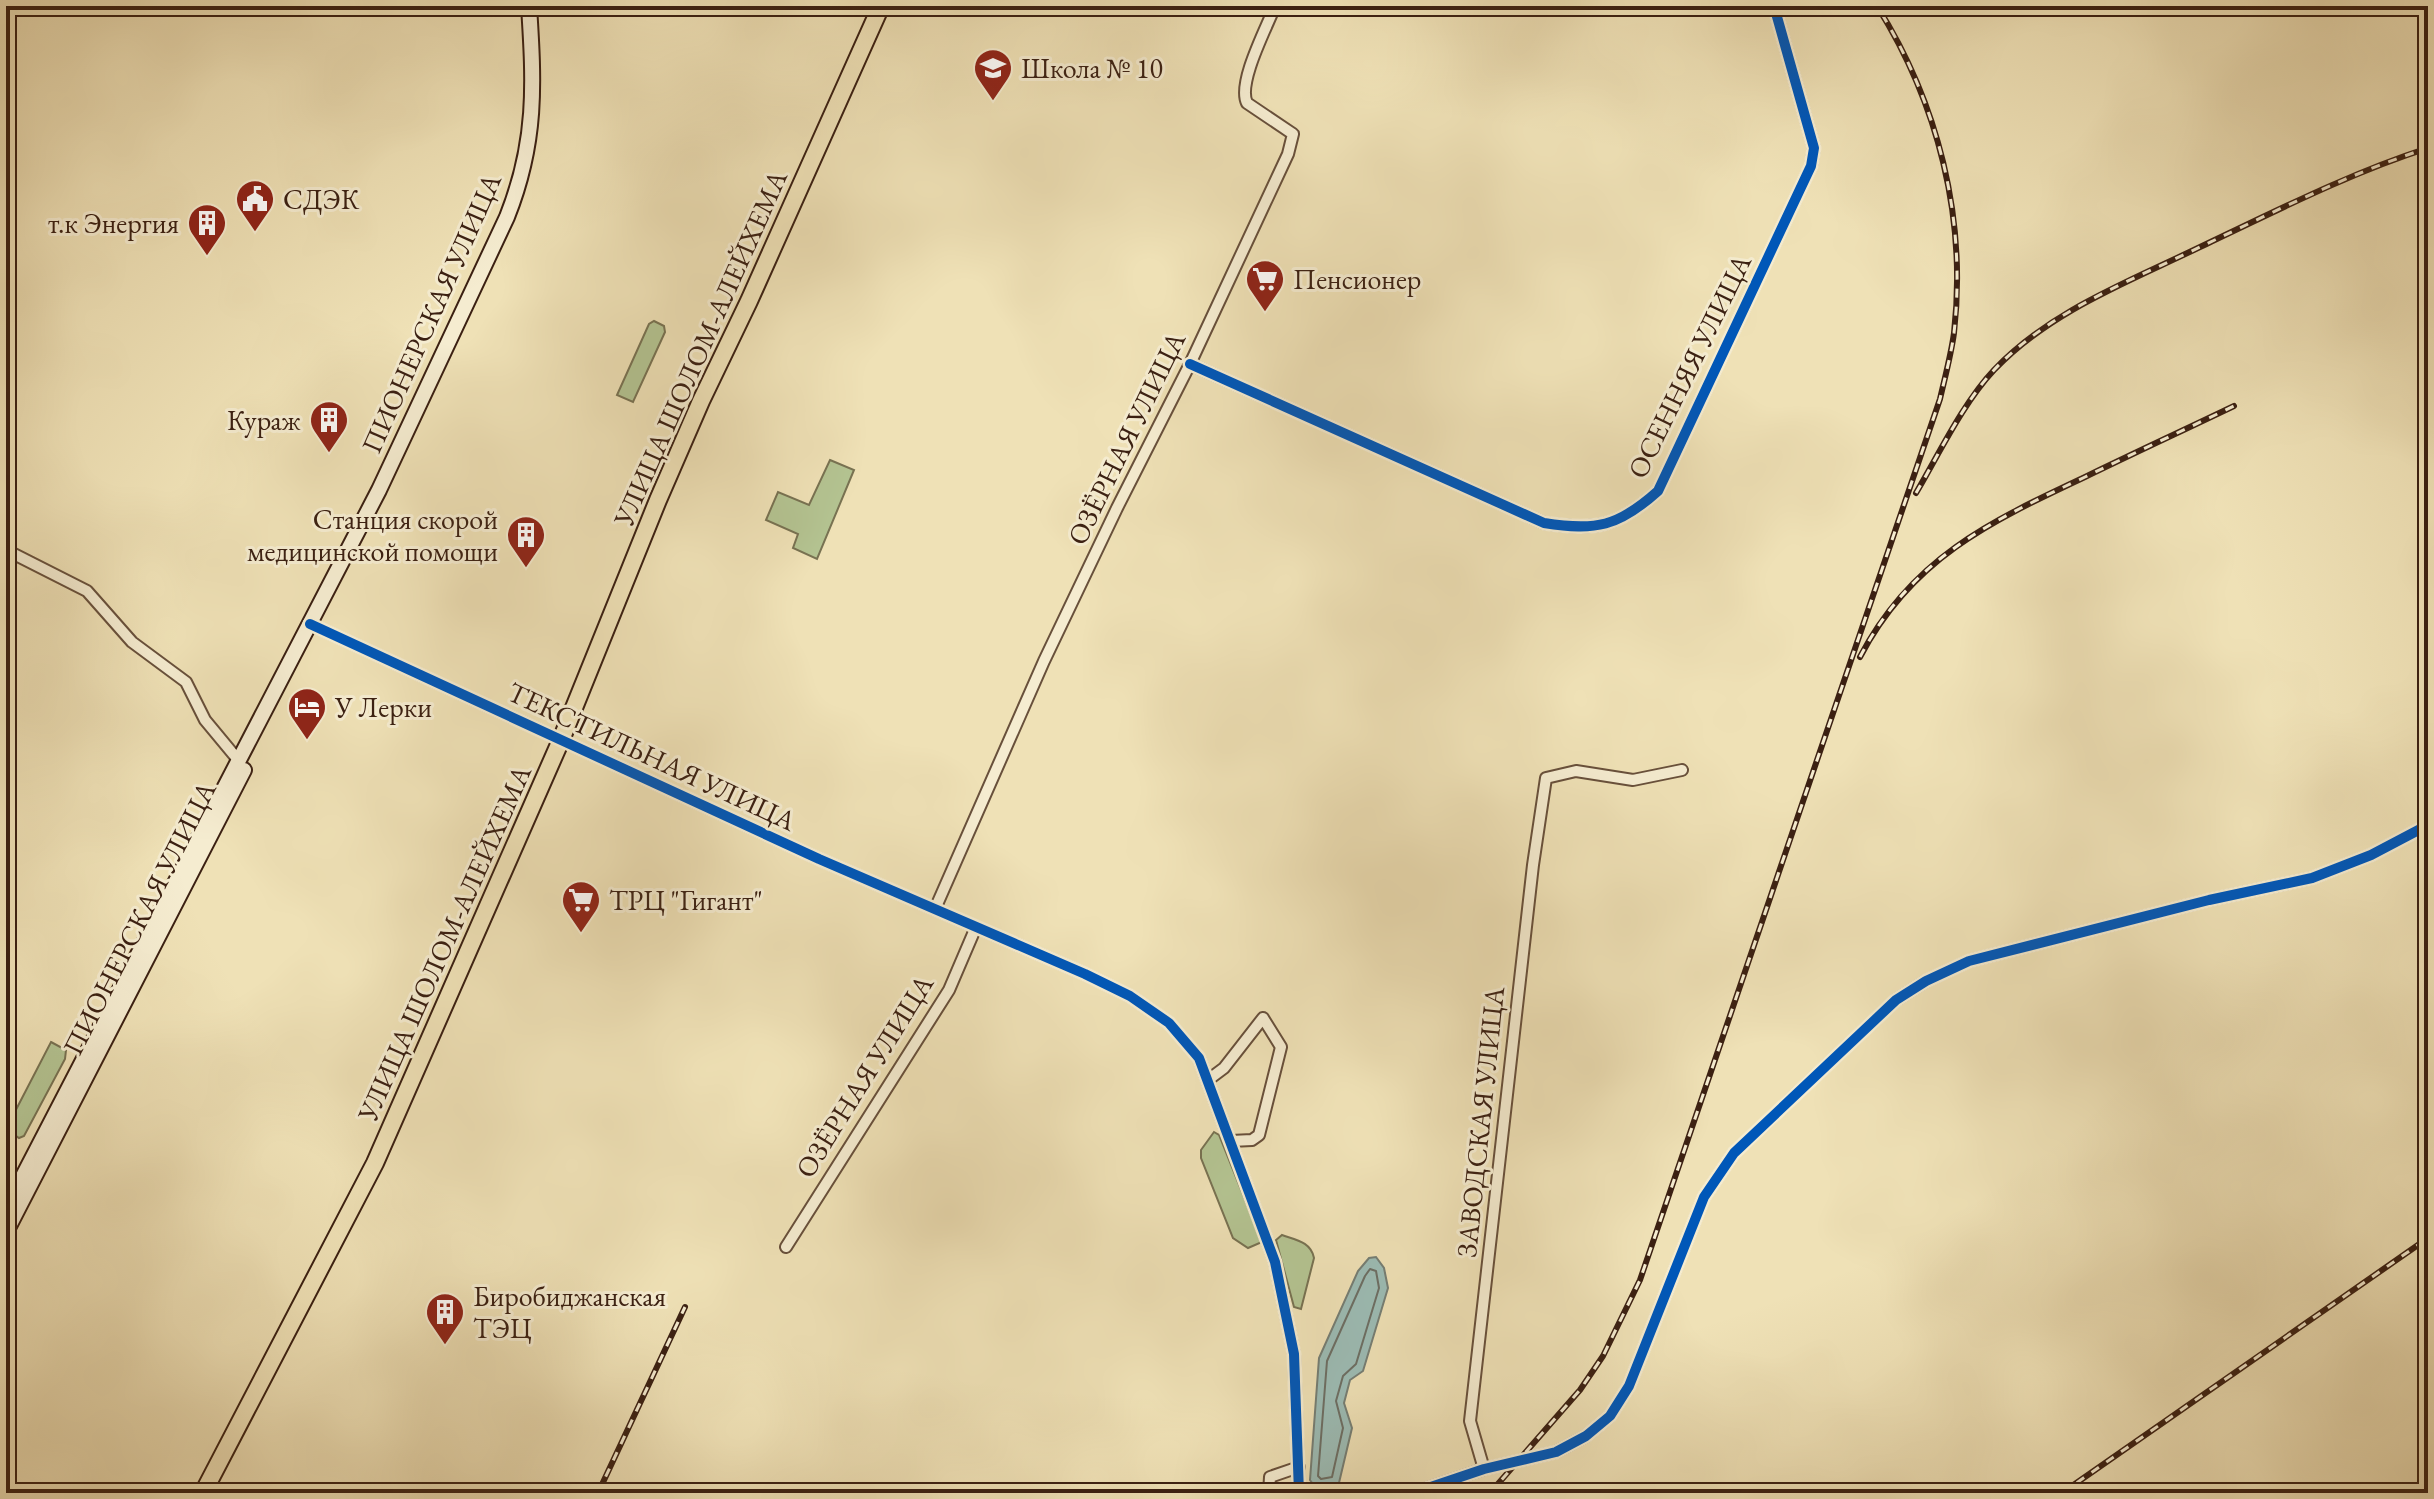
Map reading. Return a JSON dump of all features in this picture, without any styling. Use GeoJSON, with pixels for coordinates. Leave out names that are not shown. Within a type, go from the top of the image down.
{"type":"FeatureCollection","features":[{"type":"Feature","properties":{"kind":"main road","name":"ПИОНЕРСКАЯ УЛИЦА"},"geometry":{"type":"LineString","coordinates":[[6,1232],[39,1156],[242,764],[488,261],[519,187],[529,142],[534,95],[529,6]]}},
{"type":"Feature","properties":{"kind":"main road","name":"УЛИЦА ШОЛОМ-АЛЕЙХЕМА"},"geometry":{"type":"LineString","coordinates":[[203,1493],[375,1163],[561,740],[664,486],[881,6]]}},
{"type":"Feature","properties":{"kind":"main road","name":"ПИОНЕРСКАЯ УЛИЦА"},"geometry":{"type":"LineString","coordinates":[[6,1209],[39,1156]]}},
{"type":"Feature","properties":{"kind":"street","name":"ОЗЁРНАЯ УЛИЦА"},"geometry":{"type":"LineString","coordinates":[[935,909],[1044,661],[1190,364],[1292,143],[1293,134],[1247,103],[1243,95],[1275,6]]}},
{"type":"Feature","properties":{"kind":"street","name":"ОСЕННЯЯ УЛИЦА"},"geometry":{"type":"LineString","coordinates":[[1190,364],[1544,523],[1581,529],[1612,523],[1640,508],[1658,491],[1811,166],[1814,148],[1774,6]]}},
{"type":"Feature","properties":{"kind":"street"},"geometry":{"type":"LineString","coordinates":[[6,550],[87,591],[132,642],[186,682],[205,720],[242,764]]}},
{"type":"Feature","properties":{"kind":"street","name":"ТЕКСТИЛЬНАЯ УЛИЦА"},"geometry":{"type":"LineString","coordinates":[[310,624],[819,859],[1130,996],[1169,1023],[1199,1058],[1275,1262],[1294,1354],[1299,1493]]}},
{"type":"Feature","properties":{"kind":"street","name":"ЗАВОДСКАЯ УЛИЦА"},"geometry":{"type":"LineString","coordinates":[[1484,1469],[1470,1421],[1533,865],[1546,778],[1576,771],[1633,780],[1682,770]]}},
{"type":"Feature","properties":{"kind":"street"},"geometry":{"type":"LineString","coordinates":[[1413,1493],[1484,1469],[1556,1452],[1586,1436],[1610,1416],[1629,1386],[1704,1197],[1734,1153],[1896,1000],[1926,981],[1969,961],[2209,900],[2312,878],[2371,855],[2428,825]]}},
{"type":"Feature","properties":{"kind":"street","name":"ОЗЁРНАЯ УЛИЦА"},"geometry":{"type":"LineString","coordinates":[[786,1247],[949,990],[976,927]]}},
{"type":"Feature","properties":{"kind":"street"},"geometry":{"type":"LineString","coordinates":[[1208,1080],[1224,1068],[1263,1018],[1281,1047],[1259,1135],[1252,1140],[1231,1141]]}},
{"type":"Feature","properties":{"kind":"street"},"geometry":{"type":"LineString","coordinates":[[1269,1493],[1270,1477],[1299,1467]]}},
{"type":"Feature","properties":{"kind":"green space"},"geometry":{"type":"Polygon","coordinates":[[[654,321],[664,326],[665,332],[633,402],[617,395],[649,324],[654,321]]]}},
{"type":"Feature","properties":{"kind":"green space"},"geometry":{"type":"Polygon","coordinates":[[[830,460],[854,470],[817,559],[793,548],[798,534],[766,520],[778,492],[809,505],[830,460]]]}},
{"type":"Feature","properties":{"kind":"green space"},"geometry":{"type":"Polygon","coordinates":[[[51,1042],[66,1050],[65,1059],[24,1136],[19,1138],[6,1129],[51,1042]]]}},
{"type":"Feature","properties":{"kind":"green space"},"geometry":{"type":"Polygon","coordinates":[[[1214,1132],[1219,1135],[1262,1242],[1248,1248],[1233,1238],[1201,1158],[1201,1150],[1214,1132]]]}},
{"type":"Feature","properties":{"kind":"green space"},"geometry":{"type":"Polygon","coordinates":[[[1282,1235],[1306,1245],[1314,1258],[1301,1309],[1294,1307],[1276,1240],[1282,1235]]]}},
{"type":"Feature","properties":{"kind":"water"},"geometry":{"type":"Polygon","coordinates":[[[1376,1257],[1384,1268],[1388,1288],[1363,1371],[1350,1380],[1344,1403],[1352,1428],[1338,1487],[1315,1487],[1310,1480],[1319,1358],[1358,1271],[1369,1258],[1376,1257]]]}},
{"type":"Feature","properties":{"kind":"railway"},"geometry":{"type":"LineString","coordinates":[[1490,1493],[1580,1390],[1603,1356],[1640,1280],[1940,399],[1953,341],[1957,290],[1951,205],[1932,122],[1917,82],[1877,6]]}},
{"type":"Feature","properties":{"kind":"railway"},"geometry":{"type":"LineString","coordinates":[[1916,493],[1983,383],[2016,349],[2065,314],[2284,207],[2370,169],[2428,148]]}},
{"type":"Feature","properties":{"kind":"railway"},"geometry":{"type":"LineString","coordinates":[[1860,657],[1880,623],[1903,594],[1956,547],[2017,510],[2234,406]]}},
{"type":"Feature","properties":{"kind":"railway"},"geometry":{"type":"LineString","coordinates":[[2062,1493],[2428,1238]]}},
{"type":"Feature","properties":{"kind":"railway"},"geometry":{"type":"LineString","coordinates":[[598,1493],[685,1307]]}},
{"type":"Feature","properties":{"kind":"cycle path"},"geometry":{"type":"LineString","coordinates":[[1190,364],[1544,523],[1592,526],[1606,524],[1631,512],[1658,491],[1811,166],[1814,148],[1774,6]]}},
{"type":"Feature","properties":{"kind":"cycle path"},"geometry":{"type":"LineString","coordinates":[[310,624],[819,859],[1085,974],[1130,996],[1169,1023],[1199,1058],[1275,1262],[1294,1354],[1299,1493]]}},
{"type":"Feature","properties":{"kind":"cycle path"},"geometry":{"type":"LineString","coordinates":[[1413,1493],[1484,1469],[1556,1452],[1586,1436],[1610,1416],[1629,1386],[1704,1197],[1734,1153],[1896,1000],[1926,981],[1969,961],[2209,900],[2312,878],[2371,855],[2428,825]]}},
{"type":"Feature","properties":{"kind":"place","name":"Школа № 10"},"geometry":{"type":"Point","coordinates":[993,102]}},
{"type":"Feature","properties":{"kind":"place","name":"СДЭК"},"geometry":{"type":"Point","coordinates":[255,233]}},
{"type":"Feature","properties":{"kind":"place","name":"т.к Энергия"},"geometry":{"type":"Point","coordinates":[207,257]}},
{"type":"Feature","properties":{"kind":"place","name":"Пенсионер"},"geometry":{"type":"Point","coordinates":[1265,313]}},
{"type":"Feature","properties":{"kind":"place","name":"Кураж"},"geometry":{"type":"Point","coordinates":[329,454]}},
{"type":"Feature","properties":{"kind":"place","name":"Станция скорой медицинской помощи"},"geometry":{"type":"Point","coordinates":[526,569]}},
{"type":"Feature","properties":{"kind":"place","name":"У Лерки"},"geometry":{"type":"Point","coordinates":[307,741]}},
{"type":"Feature","properties":{"kind":"place","name":"ТРЦ \"Гигант\""},"geometry":{"type":"Point","coordinates":[581,934]}},
{"type":"Feature","properties":{"kind":"place","name":"Биробиджанская ТЭЦ"},"geometry":{"type":"Point","coordinates":[445,1346]}}]}
